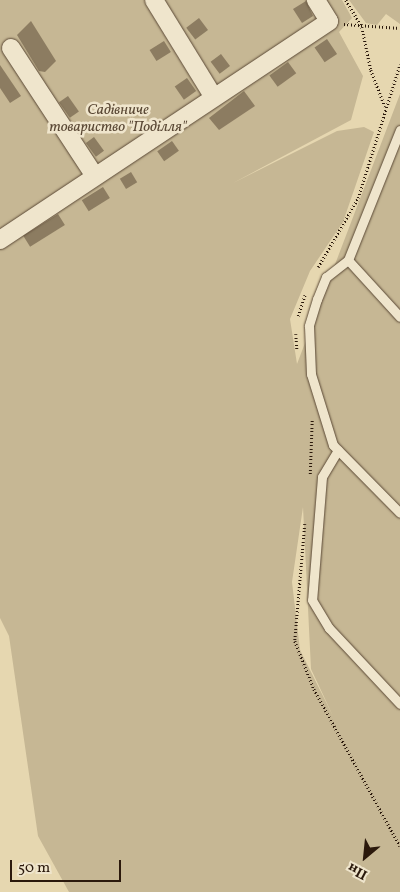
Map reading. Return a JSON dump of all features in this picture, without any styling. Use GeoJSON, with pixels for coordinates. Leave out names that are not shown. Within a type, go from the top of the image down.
{"type":"FeatureCollection","features":[{"type":"Feature","properties":{"kind":"street"},"geometry":{"type":"LineString","coordinates":[[154,0],[213,96]]}},
{"type":"Feature","properties":{"kind":"street"},"geometry":{"type":"LineString","coordinates":[[0,240],[94,175],[329,21],[316,0]]}},
{"type":"Feature","properties":{"kind":"street"},"geometry":{"type":"LineString","coordinates":[[11,48],[94,175]]}},
{"type":"Feature","properties":{"kind":"lane"},"geometry":{"type":"LineString","coordinates":[[400,130],[348,260],[326,277],[309,326],[311,374],[324,424],[338,450],[400,513]]}},
{"type":"Feature","properties":{"kind":"lane"},"geometry":{"type":"LineString","coordinates":[[348,260],[400,317]]}},
{"type":"Feature","properties":{"kind":"lane"},"geometry":{"type":"LineString","coordinates":[[338,450],[322,477],[312,600],[329,628],[400,704]]}},
{"type":"Feature","properties":{"kind":"path"},"geometry":{"type":"LineString","coordinates":[[346,0],[362,27],[371,70],[385,106]]}},
{"type":"Feature","properties":{"kind":"path"},"geometry":{"type":"LineString","coordinates":[[329,21],[362,27],[400,28]]}},
{"type":"Feature","properties":{"kind":"green space","name":"Садівниче товариство \"Поділля\""},"geometry":{"type":"Polygon","coordinates":[[[0,0],[342,0],[352,18],[339,32],[363,76],[351,120],[233,183],[337,131],[364,127],[374,132],[343,222],[310,271],[290,319],[297,364],[400,94],[400,892],[69,892],[38,836],[9,636],[0,618],[0,0]],[[303,507],[292,582],[300,650],[333,716],[311,669],[303,507]]]}},
{"type":"Feature","properties":{"kind":"green space"},"geometry":{"type":"Polygon","coordinates":[[[349,0],[400,0],[400,24],[386,14],[377,25],[366,23],[349,0]]]}},
{"type":"Feature","properties":{"kind":"building"},"geometry":{"type":"Polygon","coordinates":[[[306,1],[313,16],[302,23],[293,9],[306,1]]]}},
{"type":"Feature","properties":{"kind":"building"},"geometry":{"type":"Polygon","coordinates":[[[199,18],[208,30],[195,40],[186,28],[199,18]]]}},
{"type":"Feature","properties":{"kind":"building"},"geometry":{"type":"Polygon","coordinates":[[[31,21],[56,61],[45,72],[39,71],[17,35],[31,21]]]}},
{"type":"Feature","properties":{"kind":"building"},"geometry":{"type":"Polygon","coordinates":[[[327,39],[337,54],[325,62],[315,47],[327,39]]]}},
{"type":"Feature","properties":{"kind":"building"},"geometry":{"type":"Polygon","coordinates":[[[164,41],[171,52],[156,61],[150,50],[164,41]]]}},
{"type":"Feature","properties":{"kind":"building"},"geometry":{"type":"Polygon","coordinates":[[[221,54],[230,66],[220,74],[211,62],[221,54]]]}},
{"type":"Feature","properties":{"kind":"building"},"geometry":{"type":"Polygon","coordinates":[[[288,62],[296,73],[278,87],[269,76],[288,62]]]}},
{"type":"Feature","properties":{"kind":"building"},"geometry":{"type":"Polygon","coordinates":[[[0,65],[21,96],[10,103],[0,88],[0,65]]]}},
{"type":"Feature","properties":{"kind":"building"},"geometry":{"type":"Polygon","coordinates":[[[187,78],[196,91],[184,100],[175,87],[187,78]]]}},
{"type":"Feature","properties":{"kind":"building"},"geometry":{"type":"Polygon","coordinates":[[[244,91],[255,106],[219,130],[209,118],[244,91]]]}},
{"type":"Feature","properties":{"kind":"building"},"geometry":{"type":"Polygon","coordinates":[[[68,96],[79,112],[70,118],[59,102],[68,96]]]}},
{"type":"Feature","properties":{"kind":"building"},"geometry":{"type":"Polygon","coordinates":[[[94,137],[104,151],[96,157],[86,143],[94,137]]]}},
{"type":"Feature","properties":{"kind":"building"},"geometry":{"type":"Polygon","coordinates":[[[172,141],[179,151],[164,161],[157,151],[172,141]]]}},
{"type":"Feature","properties":{"kind":"building"},"geometry":{"type":"Polygon","coordinates":[[[131,172],[137,182],[126,189],[120,179],[131,172]]]}},
{"type":"Feature","properties":{"kind":"building"},"geometry":{"type":"Polygon","coordinates":[[[103,187],[110,198],[89,211],[82,200],[103,187]]]}},
{"type":"Feature","properties":{"kind":"building"},"geometry":{"type":"Polygon","coordinates":[[[58,214],[65,225],[30,247],[23,236],[58,214]]]}}]}
